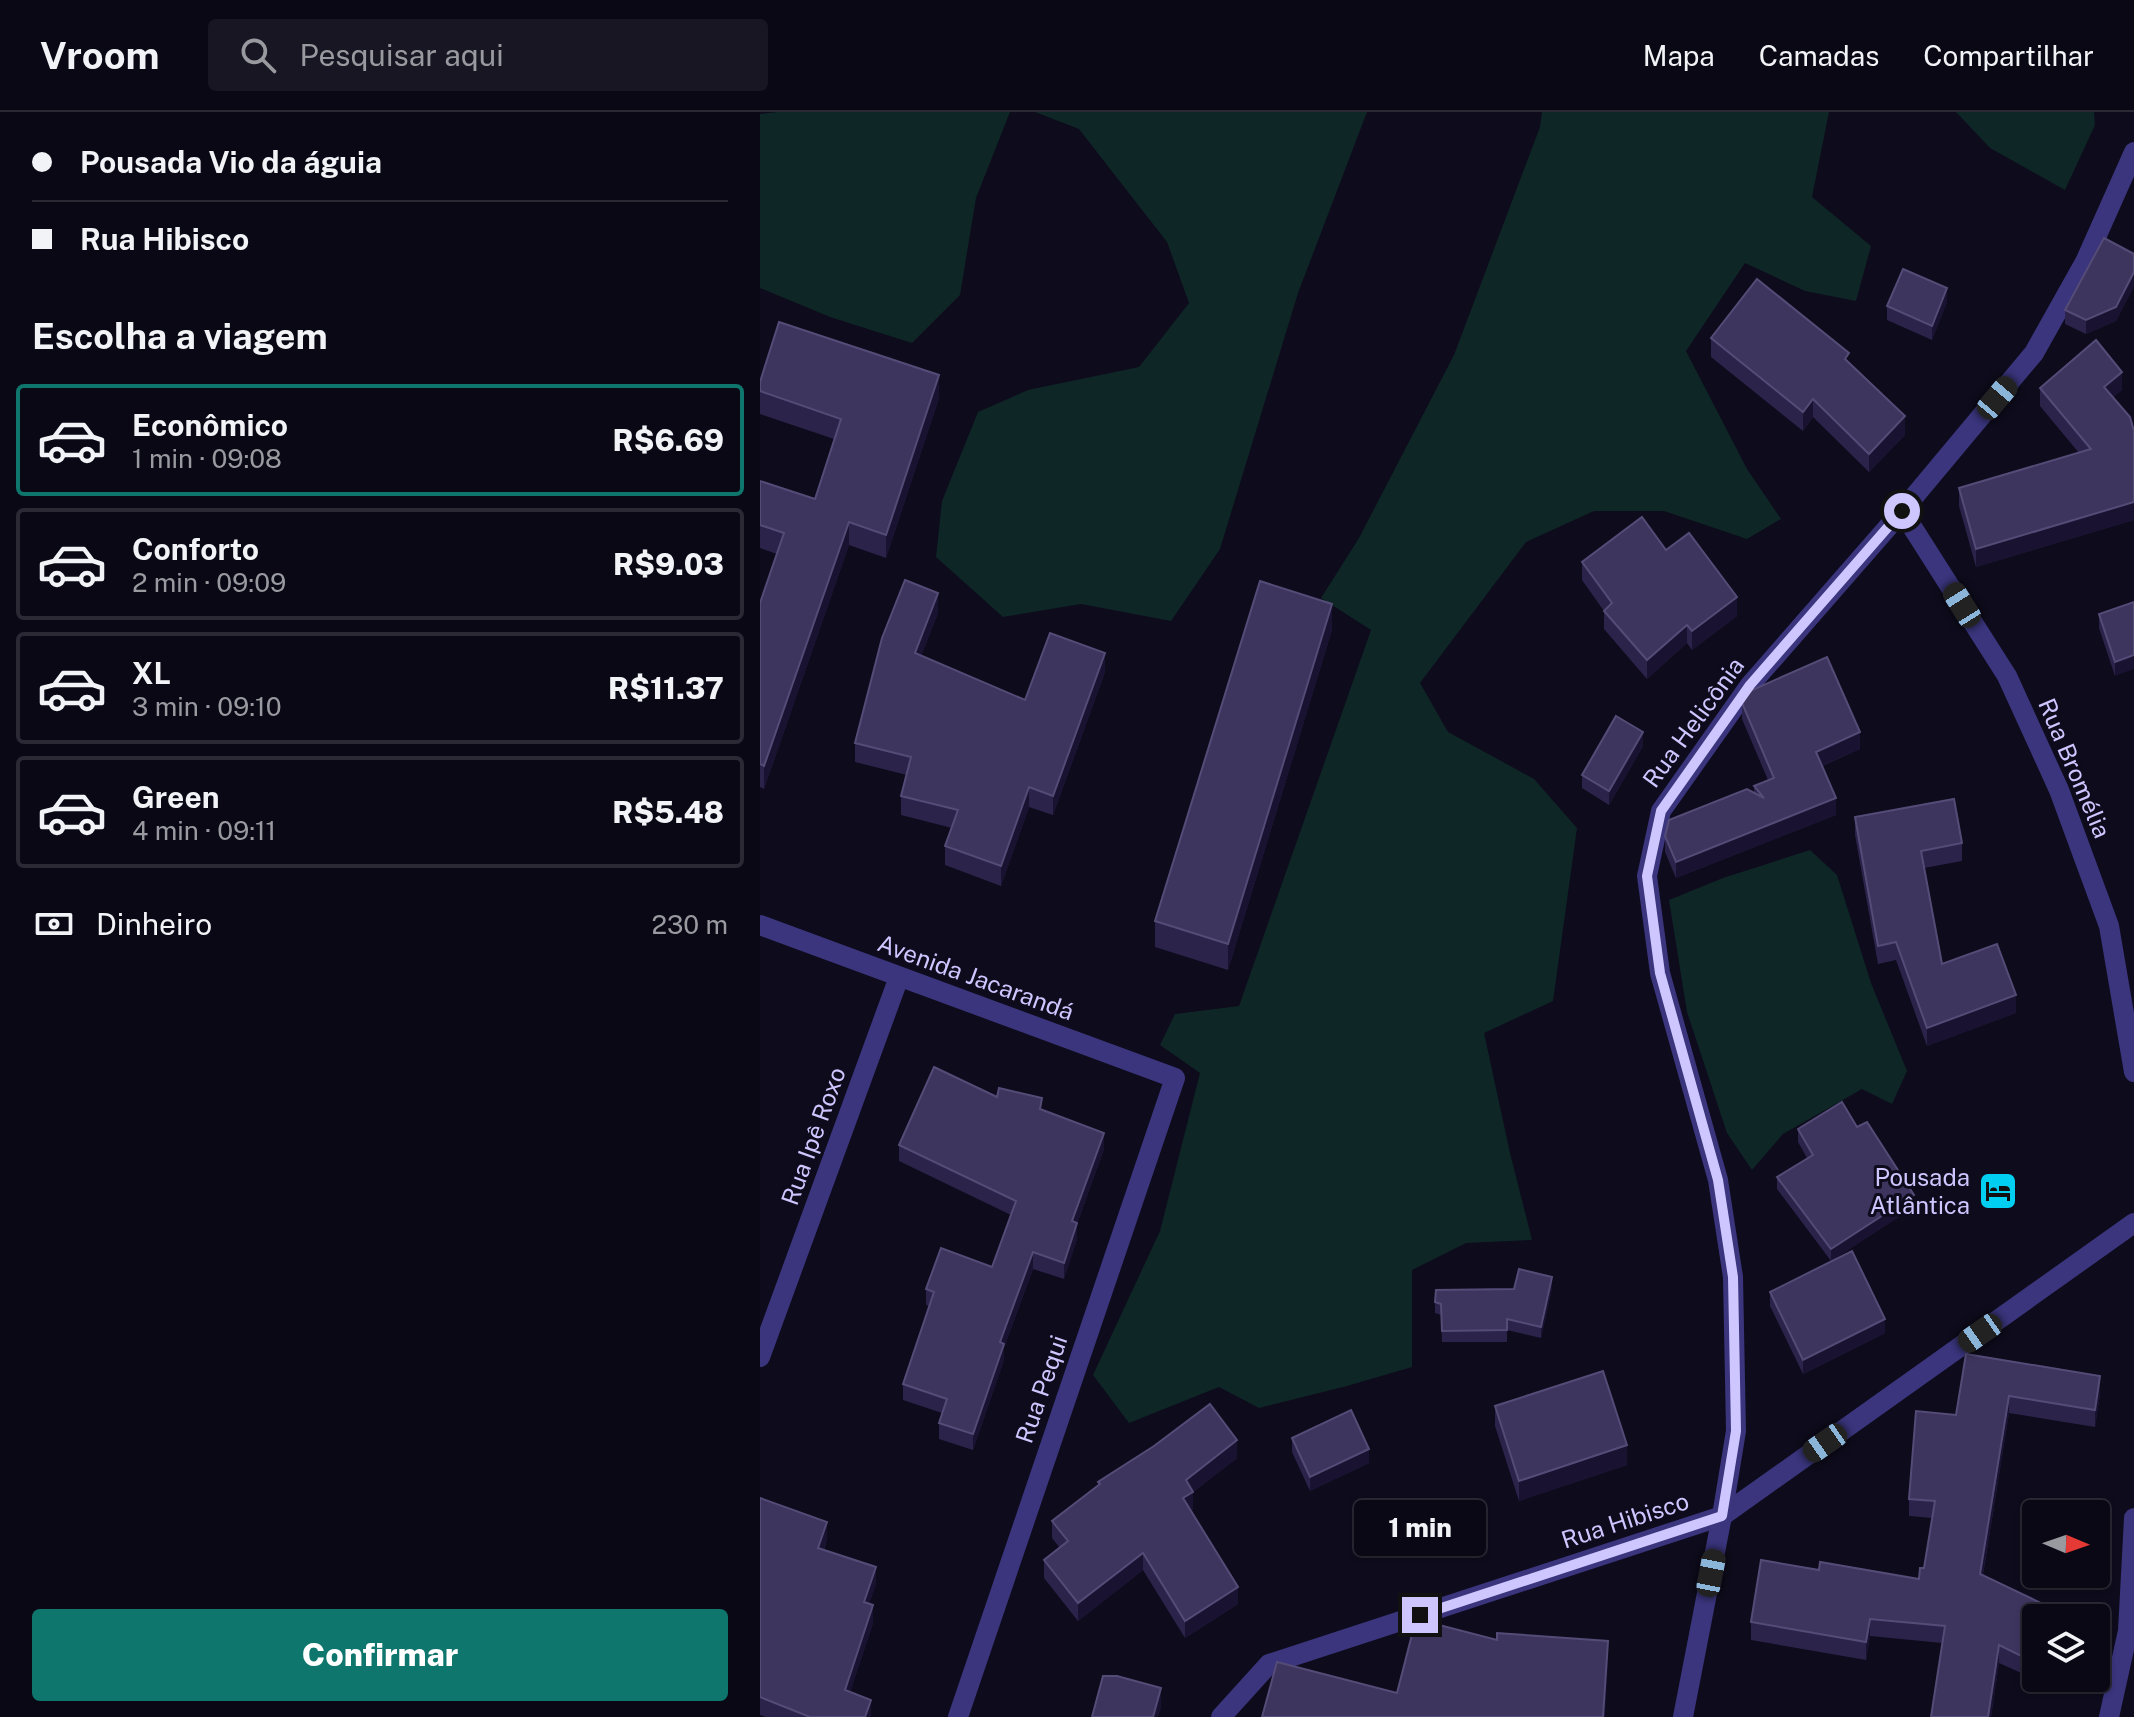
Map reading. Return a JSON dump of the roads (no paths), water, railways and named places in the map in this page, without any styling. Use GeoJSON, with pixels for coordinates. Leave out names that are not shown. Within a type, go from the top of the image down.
{"type":"FeatureCollection","features":[{"type":"Feature","properties":{"kind":"street","name":"Rua Helicônia"},"geometry":{"type":"LineString","coordinates":[[1683,1717],[1736,1431],[1733,1277],[1718,1180],[1660,973],[1647,876],[1661,811],[1750,685],[2034,353],[2085,262],[2134,152]]}},
{"type":"Feature","properties":{"kind":"street","name":"Rua Bromélia"},"geometry":{"type":"LineString","coordinates":[[1902,511],[2007,676],[2059,790],[2109,926],[2134,1072]]}},
{"type":"Feature","properties":{"kind":"street","name":"Avenida Jacarandá"},"geometry":{"type":"LineString","coordinates":[[760,925],[1175,1078]]}},
{"type":"Feature","properties":{"kind":"street","name":"Rua Ipê Roxo"},"geometry":{"type":"LineString","coordinates":[[760,1357],[899,977]]}},
{"type":"Feature","properties":{"kind":"street","name":"Rua Pequi"},"geometry":{"type":"LineString","coordinates":[[958,1717],[1175,1078]]}},
{"type":"Feature","properties":{"kind":"street","name":"Rua Hibisco"},"geometry":{"type":"LineString","coordinates":[[1221,1717],[1269,1664],[1722,1516],[2134,1223]]}},
{"type":"Feature","properties":{"kind":"street"},"geometry":{"type":"LineString","coordinates":[[2109,1717],[2128,1631],[2134,1518]]}},
{"type":"Feature","properties":{"kind":"place","name":"Pousada Atlântica"},"geometry":{"type":"Point","coordinates":[1998,1191]}}]}
